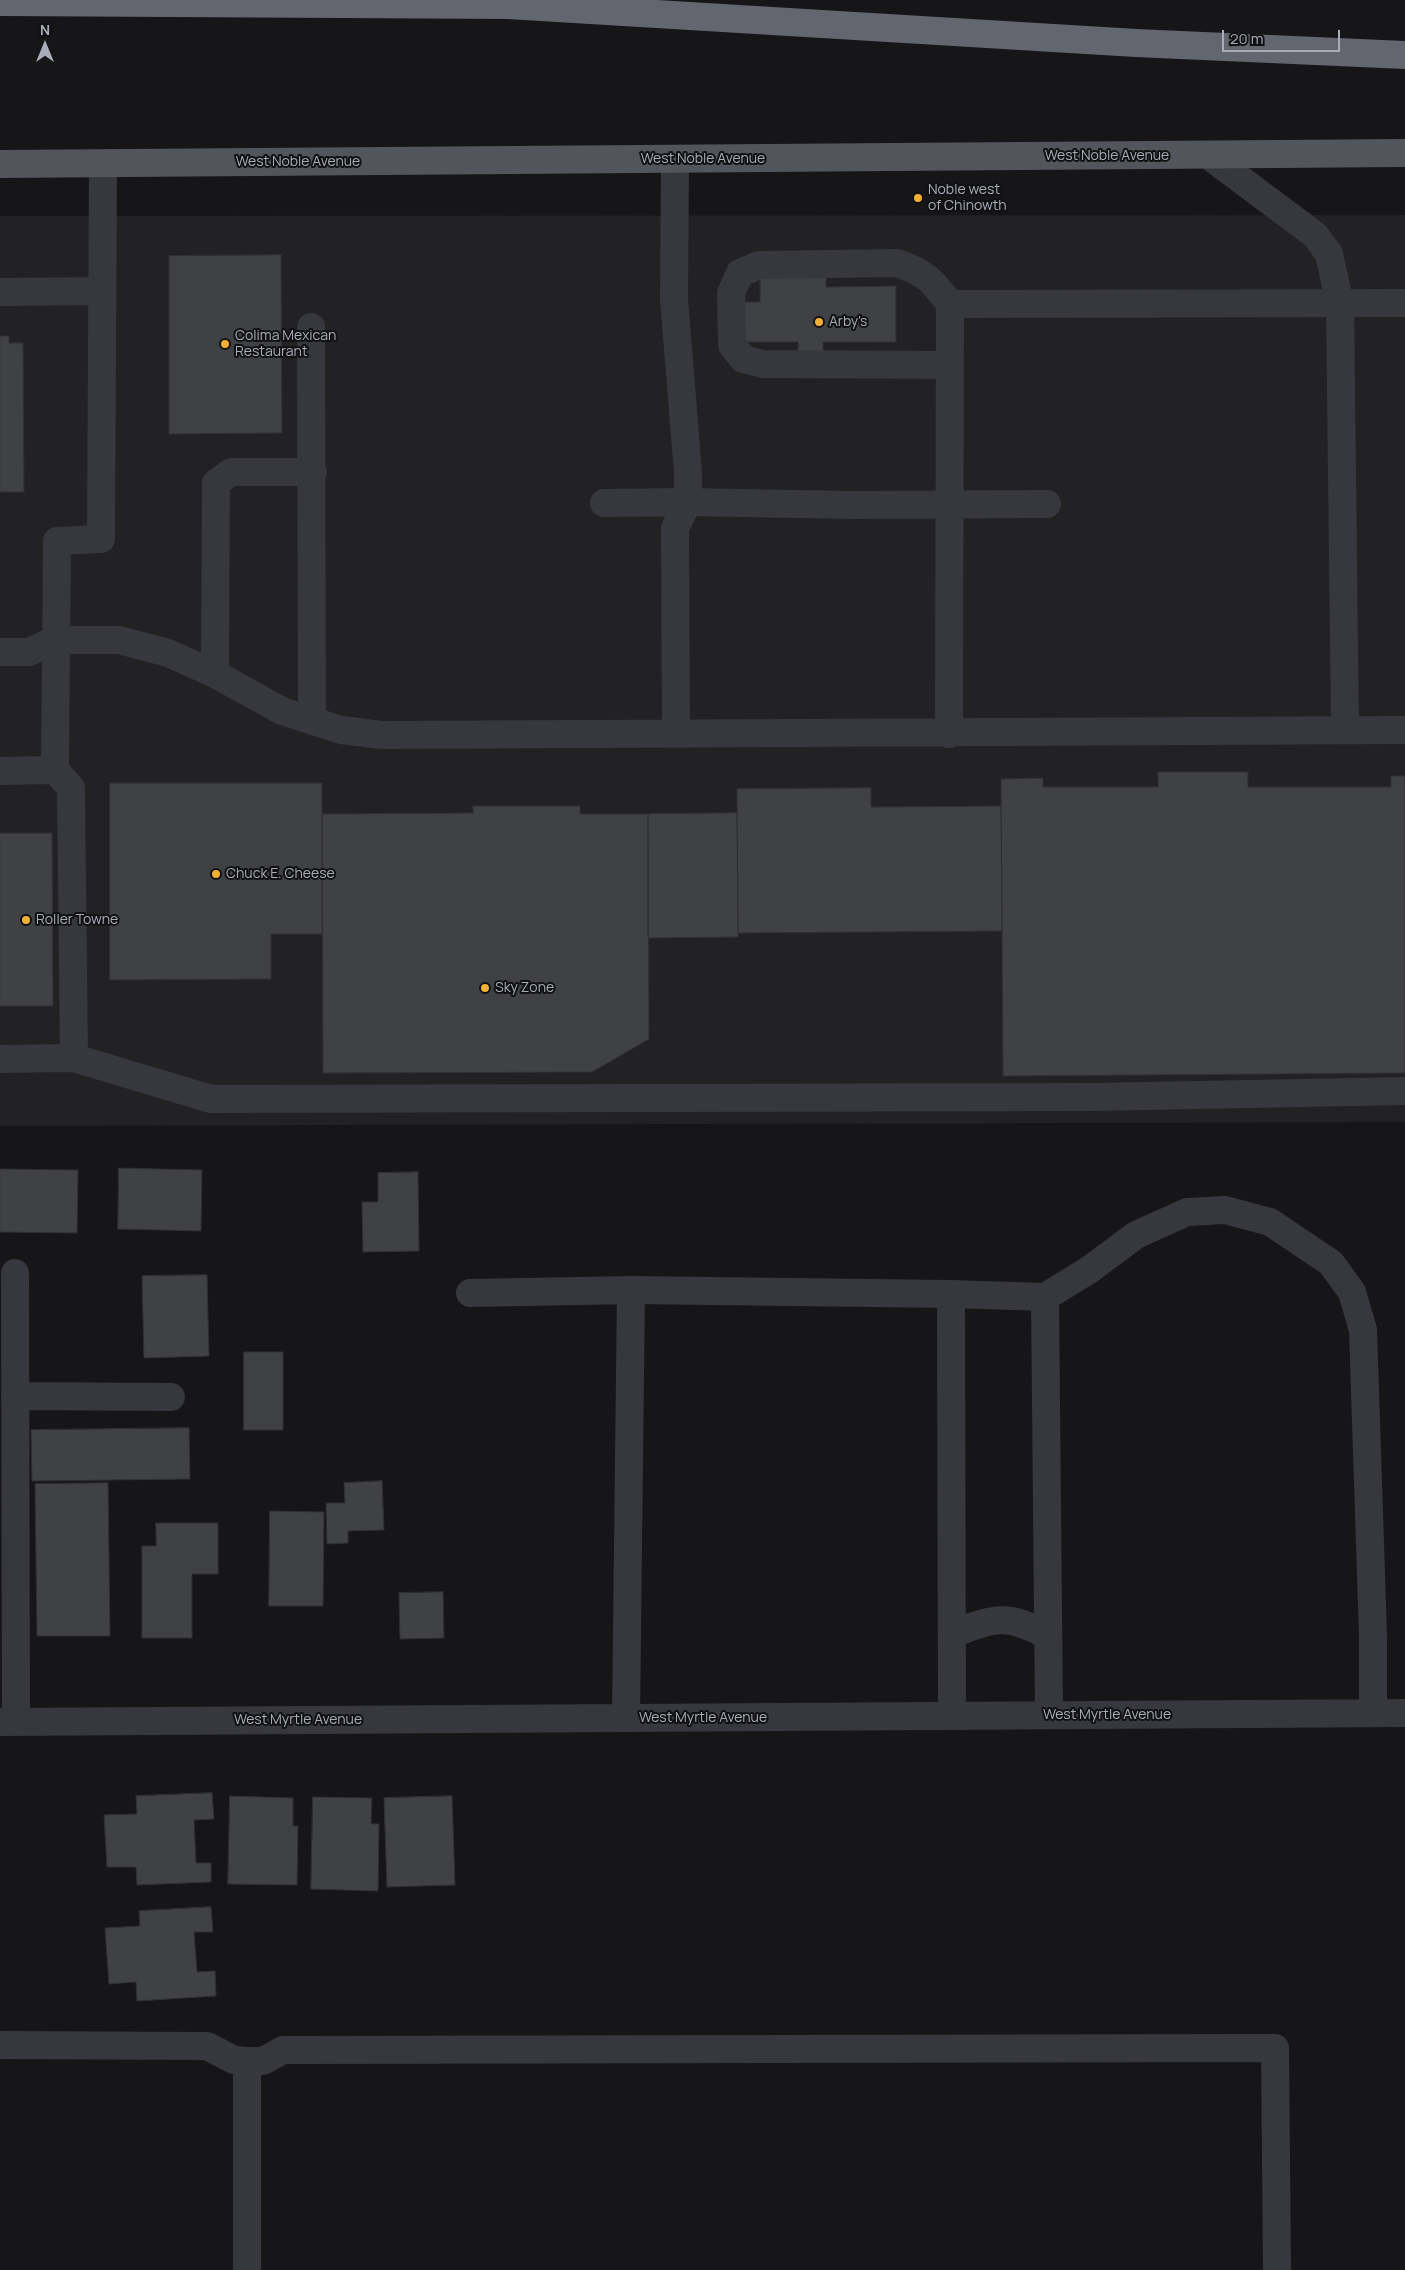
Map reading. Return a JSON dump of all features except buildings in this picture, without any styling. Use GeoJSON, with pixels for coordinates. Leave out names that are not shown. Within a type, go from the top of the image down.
{"type":"FeatureCollection","features":[{"type":"Feature","properties":{"kind":"highway"},"geometry":{"type":"LineString","coordinates":[[0,2],[508,5],[1136,43],[1405,55]]}},
{"type":"Feature","properties":{"kind":"main road","name":"West Noble Avenue"},"geometry":{"type":"LineString","coordinates":[[0,164],[1405,154]]}},
{"type":"Feature","properties":{"kind":"street"},"geometry":{"type":"LineString","coordinates":[[1208,155],[1315,235],[1329,254],[1340,304],[1345,730]]}},
{"type":"Feature","properties":{"kind":"street"},"geometry":{"type":"LineString","coordinates":[[675,159],[674,299],[688,473],[688,502],[675,528],[676,734]]}},
{"type":"Feature","properties":{"kind":"street"},"geometry":{"type":"LineString","coordinates":[[74,1058],[71,788],[55,770],[57,541],[101,539],[103,164]]}},
{"type":"Feature","properties":{"kind":"street"},"geometry":{"type":"LineString","coordinates":[[949,365],[763,364],[743,359],[732,345],[731,293],[740,273],[759,265],[897,263],[929,278],[950,304],[949,734]]}},
{"type":"Feature","properties":{"kind":"street"},"geometry":{"type":"LineString","coordinates":[[0,292],[101,291]]}},
{"type":"Feature","properties":{"kind":"street"},"geometry":{"type":"LineString","coordinates":[[950,304],[1405,303]]}},
{"type":"Feature","properties":{"kind":"street"},"geometry":{"type":"LineString","coordinates":[[312,327],[312,721]]}},
{"type":"Feature","properties":{"kind":"street"},"geometry":{"type":"LineString","coordinates":[[214,674],[216,483],[231,472],[312,472]]}},
{"type":"Feature","properties":{"kind":"street"},"geometry":{"type":"LineString","coordinates":[[604,503],[1047,504]]}},
{"type":"Feature","properties":{"kind":"street"},"geometry":{"type":"LineString","coordinates":[[0,652],[29,652],[55,640],[119,640],[168,653],[214,674],[282,711],[342,730],[382,735],[949,734],[1405,730]]}},
{"type":"Feature","properties":{"kind":"street"},"geometry":{"type":"LineString","coordinates":[[0,771],[55,770]]}},
{"type":"Feature","properties":{"kind":"street"},"geometry":{"type":"LineString","coordinates":[[0,1059],[74,1058],[211,1099],[1095,1097],[1405,1091]]}},
{"type":"Feature","properties":{"kind":"street"},"geometry":{"type":"LineString","coordinates":[[470,1292],[631,1290],[1045,1297],[1089,1270],[1136,1235],[1187,1212],[1225,1210],[1270,1222],[1331,1263],[1352,1292],[1363,1330],[1373,1635],[1373,1713]]}},
{"type":"Feature","properties":{"kind":"street"},"geometry":{"type":"LineString","coordinates":[[8,1722],[16,1396],[16,1273]]}},
{"type":"Feature","properties":{"kind":"street"},"geometry":{"type":"LineString","coordinates":[[626,1718],[631,1290]]}},
{"type":"Feature","properties":{"kind":"street"},"geometry":{"type":"LineString","coordinates":[[951,1294],[952,1716]]}},
{"type":"Feature","properties":{"kind":"street"},"geometry":{"type":"LineString","coordinates":[[1045,1297],[1049,1715]]}},
{"type":"Feature","properties":{"kind":"street"},"geometry":{"type":"LineString","coordinates":[[16,1396],[171,1397]]}},
{"type":"Feature","properties":{"kind":"street"},"geometry":{"type":"LineString","coordinates":[[952,1634],[987,1620],[1010,1620],[1025,1623],[1048,1636]]}},
{"type":"Feature","properties":{"kind":"street","name":"West Myrtle Avenue"},"geometry":{"type":"LineString","coordinates":[[8,1722],[1405,1713]]}},
{"type":"Feature","properties":{"kind":"street"},"geometry":{"type":"LineString","coordinates":[[0,2045],[207,2046],[234,2060],[247,2061],[263,2061],[282,2050],[1275,2048],[1277,2270]]}},
{"type":"Feature","properties":{"kind":"street"},"geometry":{"type":"LineString","coordinates":[[247,2061],[247,2270]]}},
{"type":"Feature","properties":{"kind":"shaded area"},"geometry":{"type":"Polygon","coordinates":[[[1405,215],[1405,1122],[0,1126],[0,216],[1405,215]]]}},
{"type":"Feature","properties":{"kind":"place","name":"Noble west of Chinowth"},"geometry":{"type":"Point","coordinates":[918,198]}},
{"type":"Feature","properties":{"kind":"place","name":"Arby's"},"geometry":{"type":"Point","coordinates":[819,322]}},
{"type":"Feature","properties":{"kind":"place","name":"Colima Mexican Restaurant"},"geometry":{"type":"Point","coordinates":[225,344]}},
{"type":"Feature","properties":{"kind":"place","name":"Chuck E. Cheese"},"geometry":{"type":"Point","coordinates":[216,874]}},
{"type":"Feature","properties":{"kind":"place","name":"Roller Towne"},"geometry":{"type":"Point","coordinates":[26,920]}},
{"type":"Feature","properties":{"kind":"place","name":"Sky Zone"},"geometry":{"type":"Point","coordinates":[485,988]}}]}
